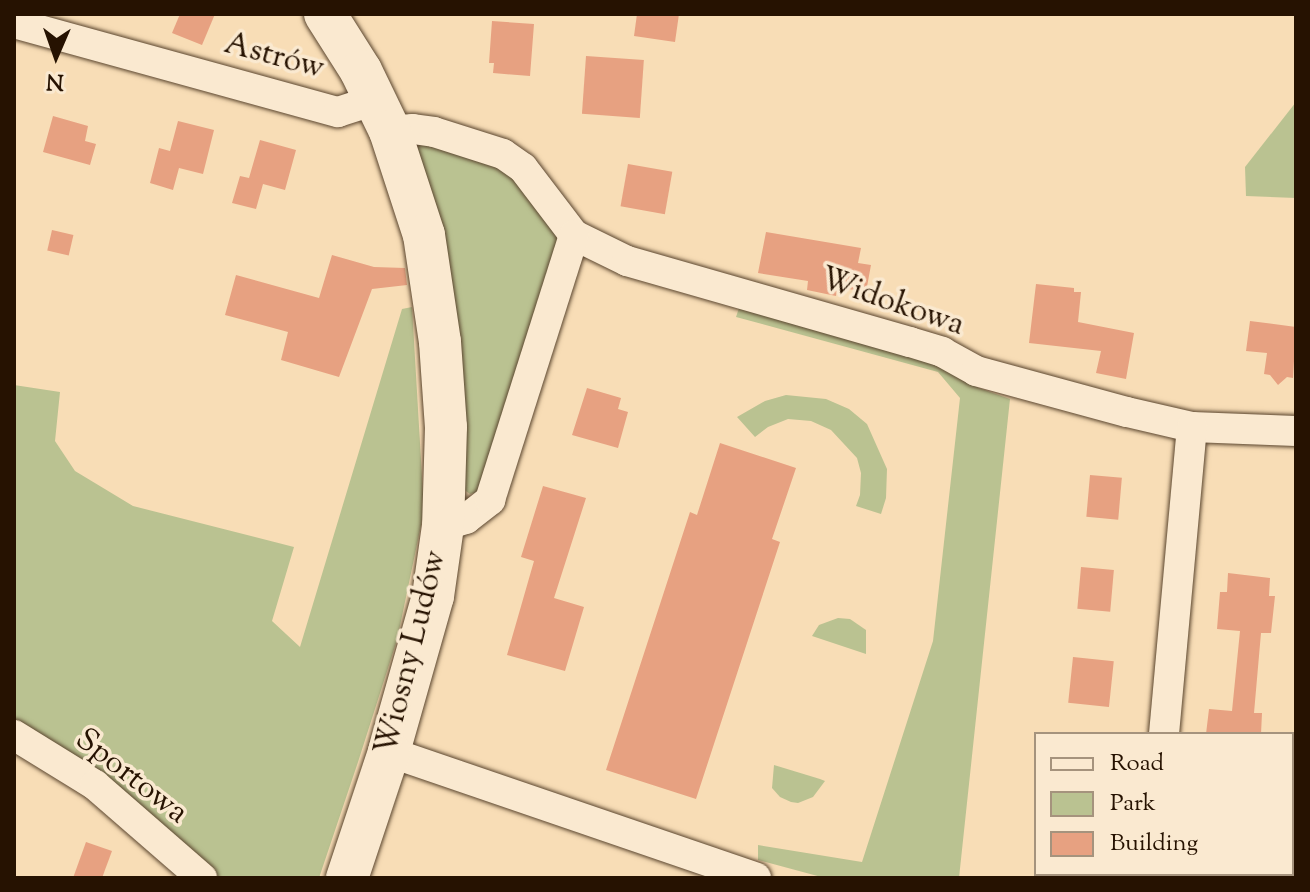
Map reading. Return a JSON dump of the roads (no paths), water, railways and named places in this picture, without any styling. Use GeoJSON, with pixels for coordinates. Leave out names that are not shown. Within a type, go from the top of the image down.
{"type":"FeatureCollection","features":[{"type":"Feature","properties":{"kind":"street","name":"Wiosny Ludów"},"geometry":{"type":"LineString","coordinates":[[325,14],[383,116],[424,235],[434,288],[444,386],[443,526],[424,634],[347,878]]}},
{"type":"Feature","properties":{"kind":"street","name":"Astrów"},"geometry":{"type":"LineString","coordinates":[[14,23],[338,112],[383,116]]}},
{"type":"Feature","properties":{"kind":"street","name":"Widokowa"},"geometry":{"type":"LineString","coordinates":[[383,116],[413,129],[434,132],[503,154],[523,168],[574,235],[627,261],[942,352],[976,371],[1192,427],[1296,431]]}},
{"type":"Feature","properties":{"kind":"street"},"geometry":{"type":"LineString","coordinates":[[443,526],[466,519],[490,500],[574,235]]}},
{"type":"Feature","properties":{"kind":"street"},"geometry":{"type":"LineString","coordinates":[[1164,732],[1192,427]]}},
{"type":"Feature","properties":{"kind":"street","name":"Sportowa"},"geometry":{"type":"LineString","coordinates":[[14,735],[95,785],[202,878]]}},
{"type":"Feature","properties":{"kind":"street"},"geometry":{"type":"LineString","coordinates":[[389,752],[756,878]]}}]}
